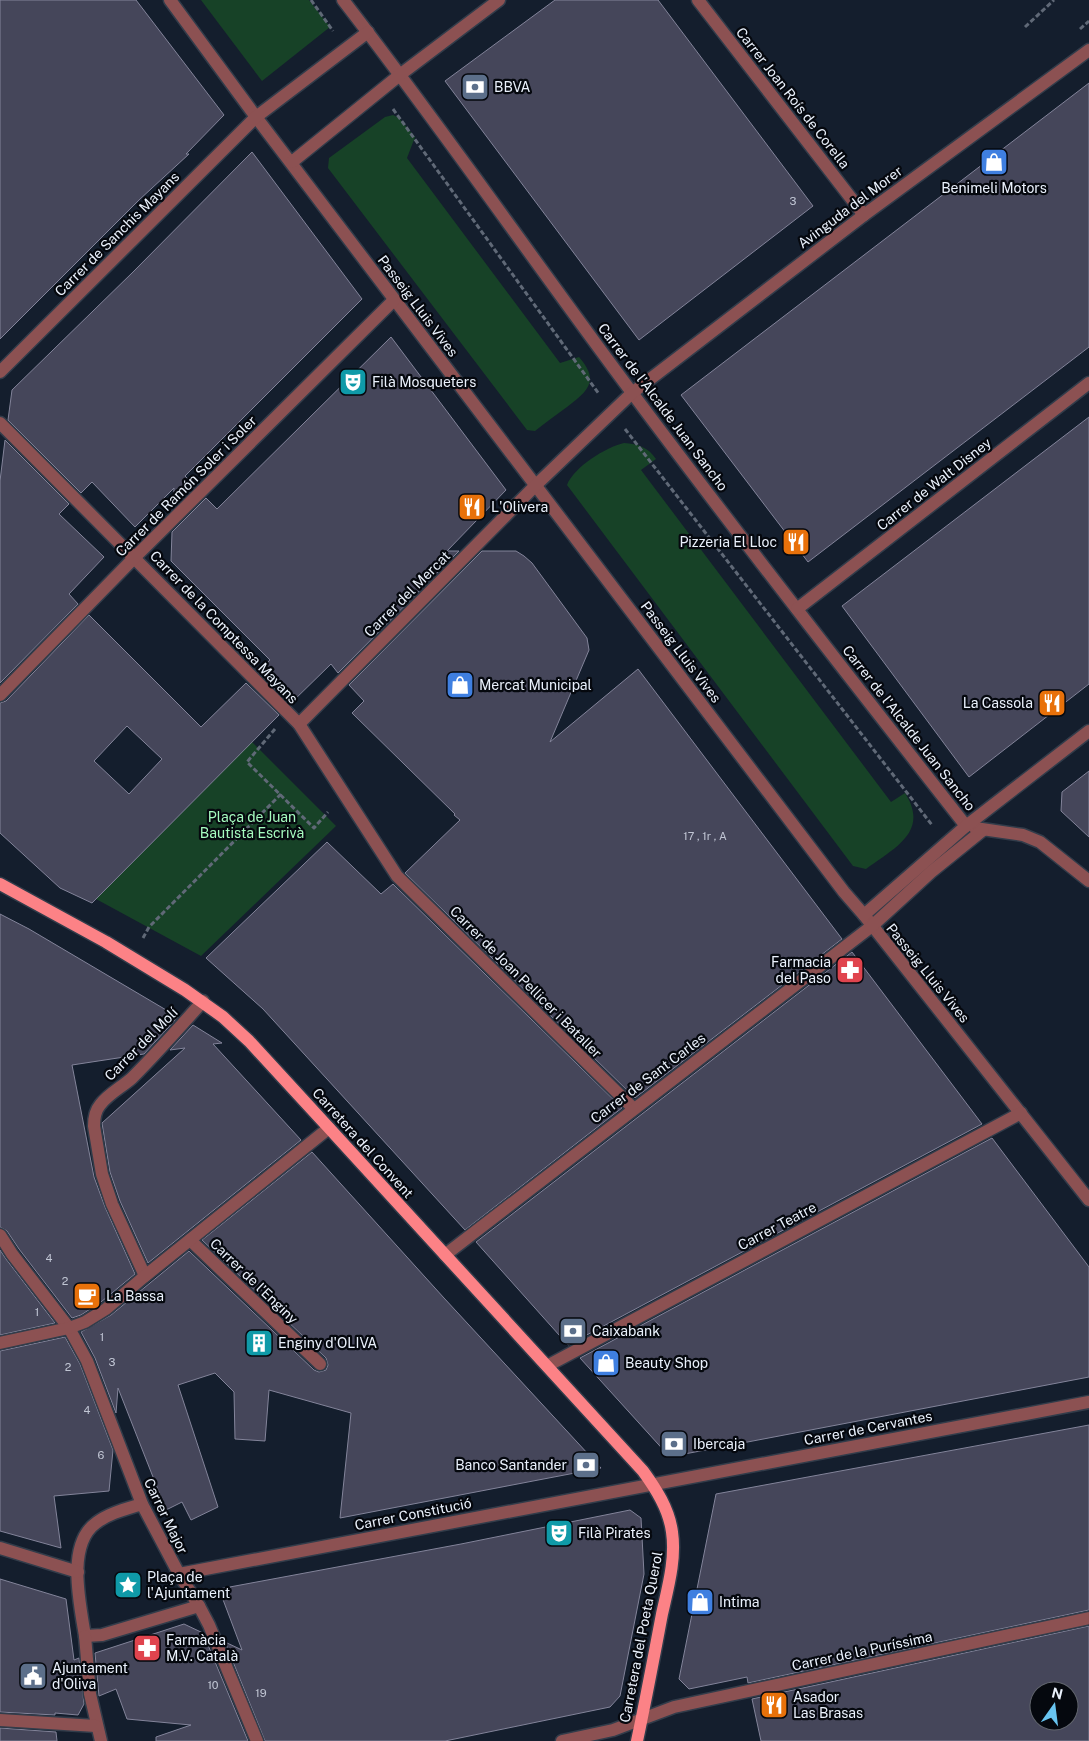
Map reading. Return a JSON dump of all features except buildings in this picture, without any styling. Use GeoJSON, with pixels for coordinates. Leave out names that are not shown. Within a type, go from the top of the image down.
{"type":"FeatureCollection","features":[{"type":"Feature","properties":{"kind":"main road","name":"Carretera del Convent"},"geometry":{"type":"LineString","coordinates":[[0,884],[131,957],[203,1001],[223,1017],[249,1041],[629,1454],[653,1484]]}},
{"type":"Feature","properties":{"kind":"main road","name":"Carretera del Poeta Querol"},"geometry":{"type":"LineString","coordinates":[[637,1741],[670,1577],[674,1547],[669,1518],[653,1484]]}},
{"type":"Feature","properties":{"kind":"street","name":"Passeig Lluis Vives"},"geometry":{"type":"LineString","coordinates":[[170,0],[394,300],[838,885],[864,915],[1089,1200]]}},
{"type":"Feature","properties":{"kind":"street","name":"Carrer de l'Alcalde Juan Sancho"},"geometry":{"type":"LineString","coordinates":[[343,0],[401,74],[632,393],[966,826]]}},
{"type":"Feature","properties":{"kind":"street"},"geometry":{"type":"LineString","coordinates":[[292,162],[401,74],[500,0]]}},
{"type":"Feature","properties":{"kind":"street","name":"Carrer Joan Roís de Corella"},"geometry":{"type":"LineString","coordinates":[[698,0],[864,215]]}},
{"type":"Feature","properties":{"kind":"street","name":"Carrer de Sanchis Mayans"},"geometry":{"type":"LineString","coordinates":[[0,372],[256,117],[368,32]]}},
{"type":"Feature","properties":{"kind":"street","name":"Avinguda del Morer"},"geometry":{"type":"LineString","coordinates":[[536,485],[632,393],[864,215],[1089,50]]}},
{"type":"Feature","properties":{"kind":"street","name":"Carrer de Ramón Soler i Soler"},"geometry":{"type":"LineString","coordinates":[[0,695],[394,300]]}},
{"type":"Feature","properties":{"kind":"street","name":"Carrer de Walt Disney"},"geometry":{"type":"LineString","coordinates":[[797,609],[1089,383]]}},
{"type":"Feature","properties":{"kind":"street","name":"Carrer de la Comptessa Mayans"},"geometry":{"type":"LineString","coordinates":[[0,422],[136,557],[299,724],[397,876]]}},
{"type":"Feature","properties":{"kind":"street","name":"Carrer del Mercat"},"geometry":{"type":"LineString","coordinates":[[299,724],[536,485]]}},
{"type":"Feature","properties":{"kind":"street"},"geometry":{"type":"LineString","coordinates":[[864,915],[966,826],[1089,731]]}},
{"type":"Feature","properties":{"kind":"street"},"geometry":{"type":"LineString","coordinates":[[966,826],[1023,835],[1040,842],[1089,881]]}},
{"type":"Feature","properties":{"kind":"street","name":"Carrer de Sant Carles"},"geometry":{"type":"LineString","coordinates":[[444,1255],[872,926],[931,872],[983,830]]}},
{"type":"Feature","properties":{"kind":"street","name":"Carrer de Joan Pellicer i Bataller"},"geometry":{"type":"LineString","coordinates":[[397,876],[633,1108]]}},
{"type":"Feature","properties":{"kind":"street","name":"Carrer del Molí"},"geometry":{"type":"LineString","coordinates":[[145,1276],[112,1204],[102,1174],[94,1119],[98,1106],[143,1067],[203,1001]]}},
{"type":"Feature","properties":{"kind":"street","name":"Carrer Teatre"},"geometry":{"type":"LineString","coordinates":[[547,1366],[1021,1113]]}},
{"type":"Feature","properties":{"kind":"street","name":"Carrer de l'Enginy"},"geometry":{"type":"LineString","coordinates":[[0,1343],[68,1328],[85,1322],[106,1308],[329,1128]]}},
{"type":"Feature","properties":{"kind":"street","name":"Carrer Major"},"geometry":{"type":"LineString","coordinates":[[0,1235],[12,1254],[68,1328],[88,1361],[142,1504],[179,1574],[209,1625],[257,1741]]}},
{"type":"Feature","properties":{"kind":"street","name":"Carrer de l'Enginy"},"geometry":{"type":"LineString","coordinates":[[190,1240],[320,1364]]}},
{"type":"Feature","properties":{"kind":"street","name":"Carrer de Cervantes"},"geometry":{"type":"LineString","coordinates":[[653,1484],[1089,1402]]}},
{"type":"Feature","properties":{"kind":"street","name":"Carrer Constitució"},"geometry":{"type":"LineString","coordinates":[[179,1574],[653,1484]]}},
{"type":"Feature","properties":{"kind":"street"},"geometry":{"type":"LineString","coordinates":[[101,1741],[90,1694],[78,1572],[79,1549],[87,1531],[96,1523],[119,1511],[142,1504]]}},
{"type":"Feature","properties":{"kind":"street"},"geometry":{"type":"LineString","coordinates":[[0,1548],[78,1572]]}},
{"type":"Feature","properties":{"kind":"street"},"geometry":{"type":"LineString","coordinates":[[85,1636],[102,1635],[199,1606]]}},
{"type":"Feature","properties":{"kind":"street","name":"Carrer de la Puríssima"},"geometry":{"type":"LineString","coordinates":[[562,1741],[613,1730],[674,1707],[1089,1618]]}},
{"type":"Feature","properties":{"kind":"street"},"geometry":{"type":"LineString","coordinates":[[0,1720],[96,1726]]}},
{"type":"Feature","properties":{"kind":"path"},"geometry":{"type":"LineString","coordinates":[[1026,27],[1054,0]]}},
{"type":"Feature","properties":{"kind":"path"},"geometry":{"type":"LineString","coordinates":[[1076,32],[1089,21]]}},
{"type":"Feature","properties":{"kind":"path"},"geometry":{"type":"LineString","coordinates":[[289,714],[247,762],[314,828],[345,796]]}},
{"type":"Feature","properties":{"kind":"path"},"geometry":{"type":"LineString","coordinates":[[131,957],[150,927],[280,794]]}},
{"type":"Feature","properties":{"kind":"green space"},"geometry":{"type":"Polygon","coordinates":[[[201,0],[309,0],[330,27],[262,81],[201,0]]]}},
{"type":"Feature","properties":{"kind":"green space"},"geometry":{"type":"Polygon","coordinates":[[[393,115],[399,118],[415,137],[407,158],[560,363],[579,357],[589,373],[589,385],[581,396],[535,431],[527,430],[328,168],[329,158],[385,117],[393,115]]]}},
{"type":"Feature","properties":{"kind":"green space"},"geometry":{"type":"Polygon","coordinates":[[[624,443],[642,447],[656,459],[641,470],[891,802],[905,793],[912,807],[911,829],[897,846],[866,869],[853,866],[567,485],[576,471],[591,459],[608,449],[624,443]]]}},
{"type":"Feature","properties":{"kind":"green space","name":"Plaça de Juan Bautista Escrivà"},"geometry":{"type":"Polygon","coordinates":[[[252,742],[336,826],[201,956],[96,899],[252,742]]]}},
{"type":"Feature","properties":{"kind":"place","name":"BBVA"},"geometry":{"type":"Point","coordinates":[475,87]}},
{"type":"Feature","properties":{"kind":"place","name":"Benimeli Motors"},"geometry":{"type":"Point","coordinates":[994,162]}},
{"type":"Feature","properties":{"kind":"place","name":"Filà Mosqueters"},"geometry":{"type":"Point","coordinates":[353,382]}},
{"type":"Feature","properties":{"kind":"place","name":"L'Olivera"},"geometry":{"type":"Point","coordinates":[472,507]}},
{"type":"Feature","properties":{"kind":"place","name":"Pizzeria El Lloc"},"geometry":{"type":"Point","coordinates":[796,542]}},
{"type":"Feature","properties":{"kind":"place","name":"Mercat Municipal"},"geometry":{"type":"Point","coordinates":[460,685]}},
{"type":"Feature","properties":{"kind":"place","name":"La Cassola"},"geometry":{"type":"Point","coordinates":[1052,703]}},
{"type":"Feature","properties":{"kind":"place","name":"Farmacia del Paso"},"geometry":{"type":"Point","coordinates":[850,970]}},
{"type":"Feature","properties":{"kind":"place","name":"La Bassa"},"geometry":{"type":"Point","coordinates":[87,1296]}},
{"type":"Feature","properties":{"kind":"place","name":"Caixabank"},"geometry":{"type":"Point","coordinates":[573,1331]}},
{"type":"Feature","properties":{"kind":"place","name":"Enginy d'OLIVA"},"geometry":{"type":"Point","coordinates":[259,1343]}},
{"type":"Feature","properties":{"kind":"place","name":"Beauty Shop"},"geometry":{"type":"Point","coordinates":[606,1363]}},
{"type":"Feature","properties":{"kind":"place","name":"Ibercaja"},"geometry":{"type":"Point","coordinates":[674,1444]}},
{"type":"Feature","properties":{"kind":"place","name":"Banco Santander"},"geometry":{"type":"Point","coordinates":[586,1465]}},
{"type":"Feature","properties":{"kind":"place","name":"Filà Pirates"},"geometry":{"type":"Point","coordinates":[559,1533]}},
{"type":"Feature","properties":{"kind":"place","name":"Plaça de l'Ajuntament"},"geometry":{"type":"Point","coordinates":[128,1585]}},
{"type":"Feature","properties":{"kind":"place","name":"Intima"},"geometry":{"type":"Point","coordinates":[700,1602]}},
{"type":"Feature","properties":{"kind":"place","name":"Farmàcia M.V. Català"},"geometry":{"type":"Point","coordinates":[147,1648]}},
{"type":"Feature","properties":{"kind":"place","name":"Ajuntament d'Oliva"},"geometry":{"type":"Point","coordinates":[33,1676]}},
{"type":"Feature","properties":{"kind":"place","name":"Asador Las Brasas"},"geometry":{"type":"Point","coordinates":[774,1705]}}]}
